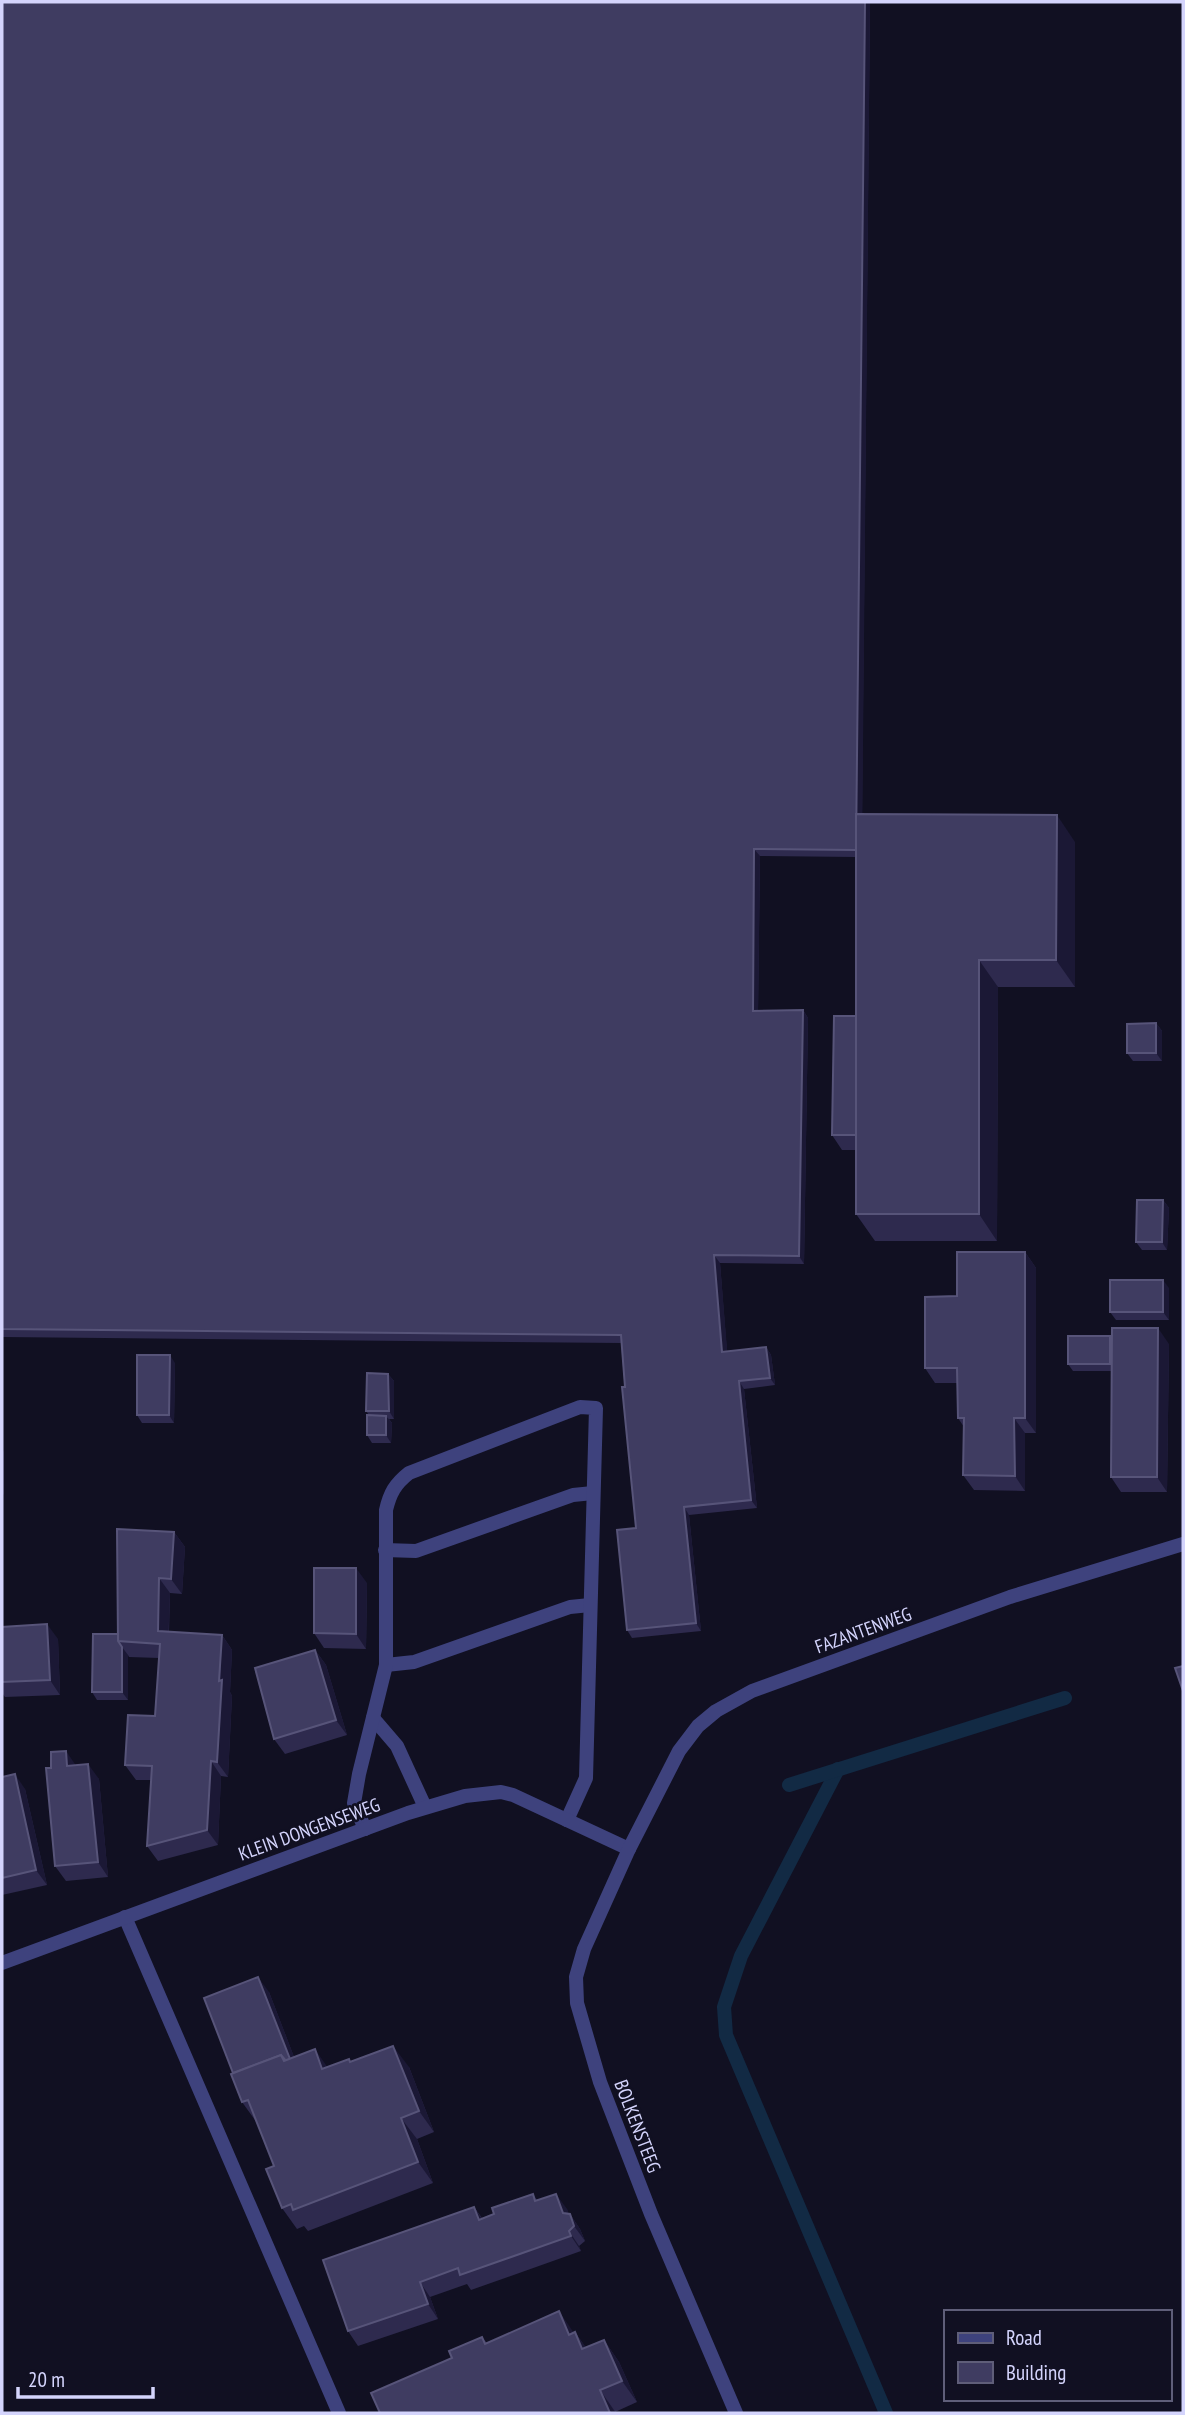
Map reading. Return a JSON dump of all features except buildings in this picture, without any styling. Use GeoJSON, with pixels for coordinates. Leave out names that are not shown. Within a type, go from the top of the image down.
{"type":"FeatureCollection","features":[{"type":"Feature","properties":{"kind":"street"},"geometry":{"type":"LineString","coordinates":[[365,1829],[354,1802],[386,1665],[385,1550],[389,1494],[397,1482],[408,1473],[580,1407],[596,1408],[586,1778],[567,1820]]}},
{"type":"Feature","properties":{"kind":"street"},"geometry":{"type":"LineString","coordinates":[[385,1550],[416,1551],[573,1495],[593,1493]]}},
{"type":"Feature","properties":{"kind":"street","name":"FAZANTENWEG"},"geometry":{"type":"LineString","coordinates":[[629,1849],[679,1751],[698,1726],[716,1711],[752,1691],[1010,1597],[1183,1544]]}},
{"type":"Feature","properties":{"kind":"street"},"geometry":{"type":"LineString","coordinates":[[386,1665],[414,1662],[570,1607],[590,1605]]}},
{"type":"Feature","properties":{"kind":"street"},"geometry":{"type":"LineString","coordinates":[[373,1718],[397,1746],[425,1807]]}},
{"type":"Feature","properties":{"kind":"street","name":"KLEIN DONGENSEWEG"},"geometry":{"type":"LineString","coordinates":[[2,1963],[425,1807],[465,1796],[501,1792],[513,1795],[629,1849]]}},
{"type":"Feature","properties":{"kind":"street","name":"BOLKENSTEEG"},"geometry":{"type":"LineString","coordinates":[[629,1849],[584,1949],[576,1977],[577,2003],[605,2094],[651,2214],[736,2413]]}},
{"type":"Feature","properties":{"kind":"street"},"geometry":{"type":"LineString","coordinates":[[125,1917],[339,2413]]}},
{"type":"Feature","properties":{"kind":"waterway"},"geometry":{"type":"LineString","coordinates":[[789,1785],[1065,1698]]}},
{"type":"Feature","properties":{"kind":"waterway"},"geometry":{"type":"LineString","coordinates":[[838,1769],[741,1956],[724,2007],[726,2035],[886,2413]]}}]}
